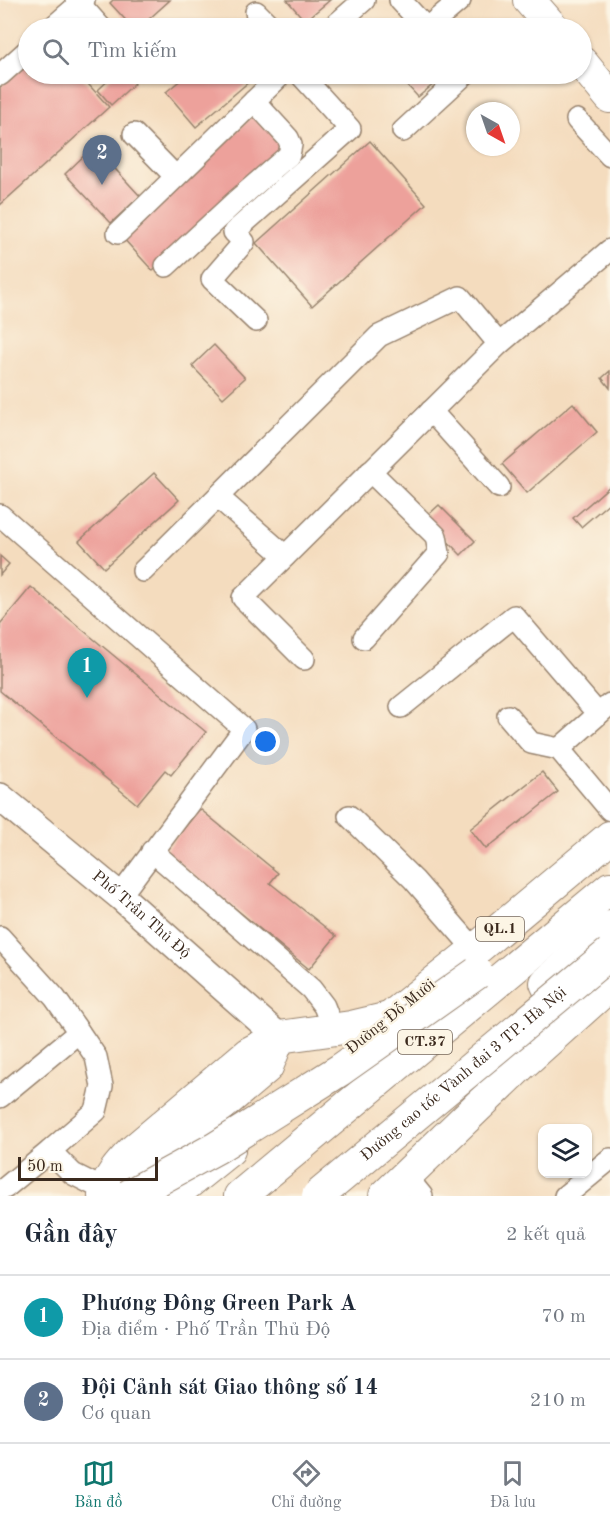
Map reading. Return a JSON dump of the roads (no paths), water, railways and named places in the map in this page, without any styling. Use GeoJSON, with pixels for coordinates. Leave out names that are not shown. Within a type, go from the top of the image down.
{"type":"FeatureCollection","features":[{"type":"Feature","properties":{"kind":"highway"},"geometry":{"type":"LineString","coordinates":[[529,0],[544,18]]}},
{"type":"Feature","properties":{"kind":"highway"},"geometry":{"type":"LineString","coordinates":[[592,75],[610,97]]}},
{"type":"Feature","properties":{"kind":"highway","name":"Đường Đỗ Mười"},"geometry":{"type":"LineString","coordinates":[[172,1196],[389,1018],[476,950],[610,837]]}},
{"type":"Feature","properties":{"kind":"highway"},"geometry":{"type":"LineString","coordinates":[[116,1195],[216,1148],[340,1070],[477,973],[610,886]]}},
{"type":"Feature","properties":{"kind":"highway","name":"CT.37"},"geometry":{"type":"LineString","coordinates":[[240,1196],[610,886]]}},
{"type":"Feature","properties":{"kind":"highway"},"geometry":{"type":"LineString","coordinates":[[565,1024],[546,983],[610,927]]}},
{"type":"Feature","properties":{"kind":"highway","name":"Đường cao tốc Vành đai 3 TP. Hà Nội"},"geometry":{"type":"LineString","coordinates":[[318,1196],[610,953]]}},
{"type":"Feature","properties":{"kind":"highway"},"geometry":{"type":"LineString","coordinates":[[404,1189],[565,1024],[610,985]]}},
{"type":"Feature","properties":{"kind":"highway","name":"QL.1"},"geometry":{"type":"LineString","coordinates":[[279,1037],[389,1018]]}},
{"type":"Feature","properties":{"kind":"highway"},"geometry":{"type":"LineString","coordinates":[[116,1195],[267,1067],[279,1037]]}},
{"type":"Feature","properties":{"kind":"main road","name":"Phố Trần Thủ Độ"},"geometry":{"type":"LineString","coordinates":[[0,797],[120,896],[279,1037]]}},
{"type":"Feature","properties":{"kind":"street"},"geometry":{"type":"LineString","coordinates":[[343,18],[364,0]]}},
{"type":"Feature","properties":{"kind":"street"},"geometry":{"type":"LineString","coordinates":[[400,0],[417,18]]}},
{"type":"Feature","properties":{"kind":"street"},"geometry":{"type":"LineString","coordinates":[[439,18],[460,0]]}},
{"type":"Feature","properties":{"kind":"street"},"geometry":{"type":"LineString","coordinates":[[62,18],[80,1],[93,18]]}},
{"type":"Feature","properties":{"kind":"street"},"geometry":{"type":"LineString","coordinates":[[256,12],[262,18]]}},
{"type":"Feature","properties":{"kind":"street"},"geometry":{"type":"LineString","coordinates":[[0,75],[18,59]]}},
{"type":"Feature","properties":{"kind":"street"},"geometry":{"type":"LineString","coordinates":[[118,233],[272,84]]}},
{"type":"Feature","properties":{"kind":"street"},"geometry":{"type":"LineString","coordinates":[[256,321],[212,279],[244,242],[234,232],[350,129],[309,84]]}},
{"type":"Feature","properties":{"kind":"street"},"geometry":{"type":"LineString","coordinates":[[403,131],[454,84]]}},
{"type":"Feature","properties":{"kind":"street"},"geometry":{"type":"LineString","coordinates":[[166,266],[289,155],[291,145],[288,138],[254,101]]}},
{"type":"Feature","properties":{"kind":"street"},"geometry":{"type":"LineString","coordinates":[[577,120],[610,156]]}},
{"type":"Feature","properties":{"kind":"street"},"geometry":{"type":"LineString","coordinates":[[134,134],[175,176]]}},
{"type":"Feature","properties":{"kind":"street"},"geometry":{"type":"LineString","coordinates":[[304,659],[243,598],[499,344],[610,250]]}},
{"type":"Feature","properties":{"kind":"street"},"geometry":{"type":"LineString","coordinates":[[143,571],[380,336],[460,297],[499,344]]}},
{"type":"Feature","properties":{"kind":"street"},"geometry":{"type":"LineString","coordinates":[[431,411],[500,487]]}},
{"type":"Feature","properties":{"kind":"street"},"geometry":{"type":"LineString","coordinates":[[364,638],[439,553],[436,536],[370,471]]}},
{"type":"Feature","properties":{"kind":"street"},"geometry":{"type":"LineString","coordinates":[[218,497],[285,556]]}},
{"type":"Feature","properties":{"kind":"street"},"geometry":{"type":"LineString","coordinates":[[0,515],[244,729],[120,896]]}},
{"type":"Feature","properties":{"kind":"street"},"geometry":{"type":"LineString","coordinates":[[401,707],[514,616],[604,709],[559,749]]}},
{"type":"Feature","properties":{"kind":"street"},"geometry":{"type":"LineString","coordinates":[[508,716],[531,743],[559,749],[610,810]]}},
{"type":"Feature","properties":{"kind":"street"},"geometry":{"type":"LineString","coordinates":[[349,816],[414,880],[476,950]]}},
{"type":"Feature","properties":{"kind":"street"},"geometry":{"type":"LineString","coordinates":[[152,851],[311,989],[324,1006],[333,1029]]}},
{"type":"Feature","properties":{"kind":"street"},"geometry":{"type":"LineString","coordinates":[[0,937],[55,998],[79,1032],[96,1057],[102,1086],[96,1111],[5,1188]]}},
{"type":"Feature","properties":{"kind":"street"},"geometry":{"type":"LineString","coordinates":[[0,1097],[79,1032]]}},
{"type":"Feature","properties":{"kind":"street"},"geometry":{"type":"LineString","coordinates":[[50,1151],[73,1174],[116,1195]]}},
{"type":"Feature","properties":{"kind":"street"},"geometry":{"type":"LineString","coordinates":[[565,1196],[610,1159]]}},
{"type":"Feature","properties":{"kind":"place","name":"Đội Cảnh sát Giao thông số 14"},"geometry":{"type":"Point","coordinates":[102,185]}},
{"type":"Feature","properties":{"kind":"place","name":"Phương Đông Green Park A"},"geometry":{"type":"Point","coordinates":[87,698]}}]}
